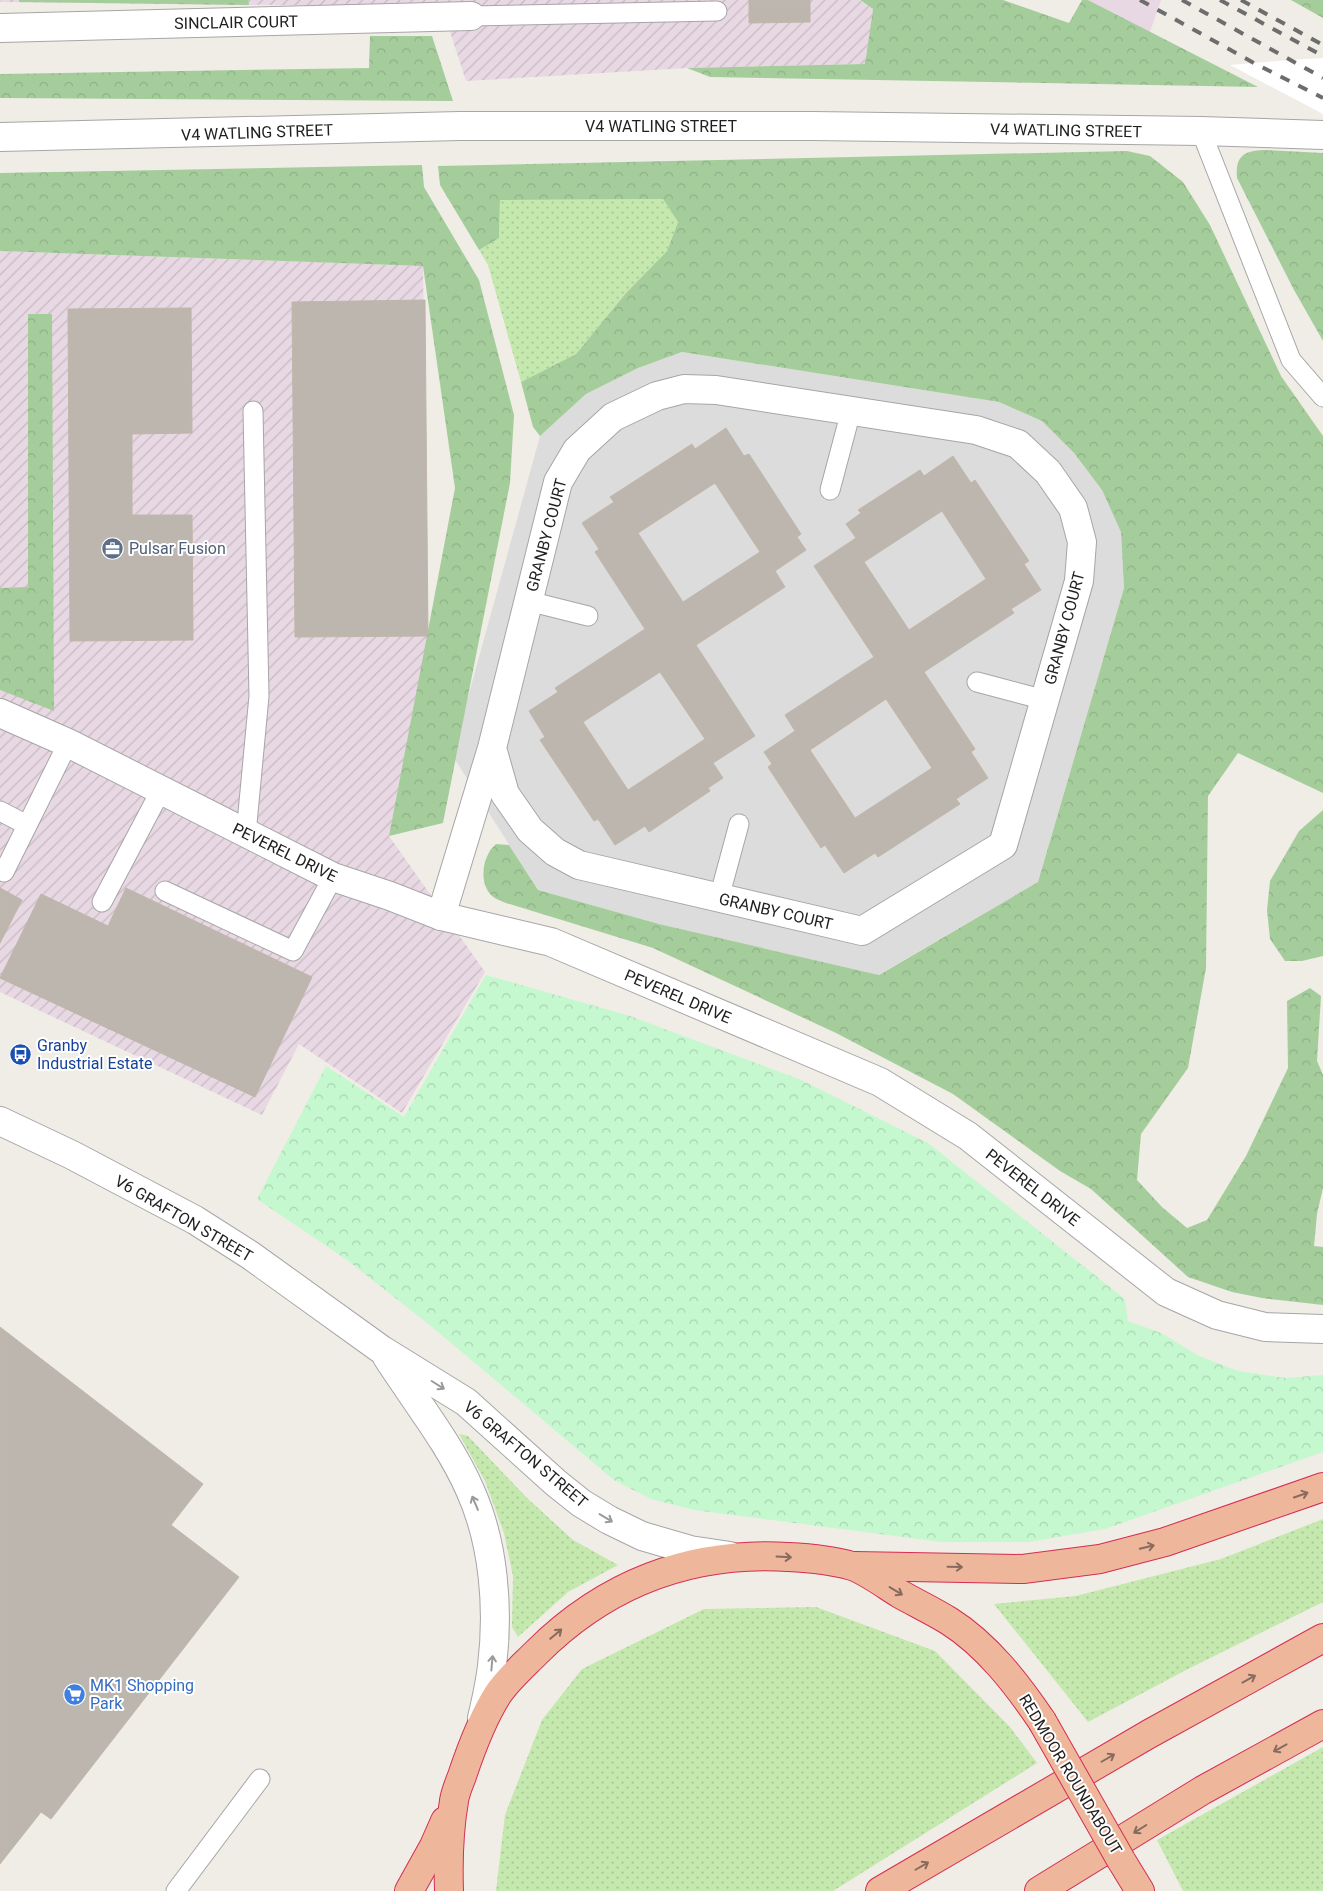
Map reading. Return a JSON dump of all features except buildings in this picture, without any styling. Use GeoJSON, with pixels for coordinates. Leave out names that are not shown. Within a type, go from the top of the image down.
{"type":"FeatureCollection","features":[{"type":"Feature","properties":{"kind":"highway"},"geometry":{"type":"LineString","coordinates":[[854,1566],[1023,1569],[1100,1559],[1165,1542],[1323,1487]]}},
{"type":"Feature","properties":{"kind":"highway","name":"REDMOOR ROUNDABOUT"},"geometry":{"type":"LineString","coordinates":[[448,1891],[448,1863],[454,1800],[480,1728],[498,1694],[513,1676],[549,1640],[579,1615],[612,1595],[652,1576],[690,1564],[735,1557],[772,1556],[814,1559],[854,1566],[951,1622],[990,1654],[1019,1688],[1042,1721],[1140,1891]]}},
{"type":"Feature","properties":{"kind":"highway"},"geometry":{"type":"LineString","coordinates":[[880,1891],[1149,1734],[1323,1638]]}},
{"type":"Feature","properties":{"kind":"highway"},"geometry":{"type":"LineString","coordinates":[[1040,1891],[1203,1790],[1323,1724]]}},
{"type":"Feature","properties":{"kind":"highway"},"geometry":{"type":"LineString","coordinates":[[409,1891],[434,1846],[454,1800]]}},
{"type":"Feature","properties":{"kind":"street","name":"SINCLAIR COURT"},"geometry":{"type":"LineString","coordinates":[[0,28],[471,16]]}},
{"type":"Feature","properties":{"kind":"street","name":"V4 WATLING STREET"},"geometry":{"type":"LineString","coordinates":[[0,137],[460,126],[803,126],[1201,131],[1323,135]]}},
{"type":"Feature","properties":{"kind":"street","name":"GRANBY COURT"},"geometry":{"type":"LineString","coordinates":[[441,916],[492,748],[558,482],[577,450],[613,417],[658,396],[684,389],[716,390],[976,430],[1018,444],[1048,472],[1073,508],[1082,542],[1079,581],[1003,845],[862,931],[579,865],[555,852],[530,830],[506,794],[492,748]]}},
{"type":"Feature","properties":{"kind":"street","name":"PEVEREL DRIVE"},"geometry":{"type":"LineString","coordinates":[[0,713],[68,743],[333,877],[441,916],[551,942],[880,1082],[968,1136],[1166,1292],[1217,1315],[1265,1327],[1323,1329]]}},
{"type":"Feature","properties":{"kind":"street","name":"V6 GRAFTON STREET"},"geometry":{"type":"LineString","coordinates":[[0,1121],[72,1155],[194,1220],[250,1255],[382,1350],[466,1402],[556,1483],[581,1503],[609,1520],[642,1536],[690,1550],[735,1557]]}},
{"type":"Feature","properties":{"kind":"street","name":"V6 GRAFTON STREET"},"geometry":{"type":"LineString","coordinates":[[382,1350],[445,1444],[466,1481],[480,1513],[487,1546],[495,1614],[492,1666],[480,1728]]}},
{"type":"Feature","properties":{"kind":"lane"},"geometry":{"type":"LineString","coordinates":[[471,16],[560,7],[717,10]]}},
{"type":"Feature","properties":{"kind":"lane"},"geometry":{"type":"LineString","coordinates":[[1201,131],[1291,360],[1323,397]]}},
{"type":"Feature","properties":{"kind":"lane"},"geometry":{"type":"LineString","coordinates":[[246,834],[259,696],[253,411]]}},
{"type":"Feature","properties":{"kind":"lane"},"geometry":{"type":"LineString","coordinates":[[830,490],[851,411]]}},
{"type":"Feature","properties":{"kind":"lane"},"geometry":{"type":"LineString","coordinates":[[528,601],[588,616]]}},
{"type":"Feature","properties":{"kind":"lane"},"geometry":{"type":"LineString","coordinates":[[977,682],[1045,700]]}},
{"type":"Feature","properties":{"kind":"lane"},"geometry":{"type":"LineString","coordinates":[[4,872],[68,743]]}},
{"type":"Feature","properties":{"kind":"lane"},"geometry":{"type":"LineString","coordinates":[[102,902],[161,790]]}},
{"type":"Feature","properties":{"kind":"lane"},"geometry":{"type":"LineString","coordinates":[[0,811],[27,824]]}},
{"type":"Feature","properties":{"kind":"lane"},"geometry":{"type":"LineString","coordinates":[[720,898],[739,824]]}},
{"type":"Feature","properties":{"kind":"lane"},"geometry":{"type":"LineString","coordinates":[[165,891],[293,951],[333,877]]}},
{"type":"Feature","properties":{"kind":"lane"},"geometry":{"type":"LineString","coordinates":[[176,1891],[260,1779]]}},
{"type":"Feature","properties":{"kind":"shaded area"},"geometry":{"type":"Polygon","coordinates":[[[0,0],[859,0],[873,9],[865,64],[687,68],[466,81],[442,7],[0,2],[0,0]]]}},
{"type":"Feature","properties":{"kind":"shaded area"},"geometry":{"type":"Polygon","coordinates":[[[1088,0],[1161,0],[1150,32],[1088,0]]]}},
{"type":"Feature","properties":{"kind":"shaded area"},"geometry":{"type":"Polygon","coordinates":[[[0,251],[423,266],[428,636],[389,836],[485,972],[402,1113],[299,1044],[262,1115],[0,992],[0,251]]]}},
{"type":"Feature","properties":{"kind":"shaded area"},"geometry":{"type":"Polygon","coordinates":[[[682,352],[999,402],[1042,421],[1074,453],[1102,490],[1121,531],[1124,588],[1038,882],[878,975],[659,924],[538,890],[452,755],[540,436],[586,394],[638,368],[682,352]]]}},
{"type":"Feature","properties":{"kind":"green space"},"geometry":{"type":"Polygon","coordinates":[[[19,0],[248,0],[249,5],[19,2],[19,0]]]}},
{"type":"Feature","properties":{"kind":"green space"},"geometry":{"type":"Polygon","coordinates":[[[860,0],[1003,0],[1069,23],[1082,0],[1088,0],[1258,87],[710,77],[687,68],[865,64],[873,9],[860,0]]]}},
{"type":"Feature","properties":{"kind":"green space"},"geometry":{"type":"Polygon","coordinates":[[[1291,0],[1323,0],[1323,18],[1291,0]]]}},
{"type":"Feature","properties":{"kind":"green space"},"geometry":{"type":"Polygon","coordinates":[[[370,36],[432,36],[453,101],[0,98],[0,74],[369,68],[370,36]]]}},
{"type":"Feature","properties":{"kind":"green space"},"geometry":{"type":"Polygon","coordinates":[[[1263,150],[1323,153],[1323,341],[1294,290],[1237,178],[1237,165],[1242,156],[1250,152],[1263,150]]]}},
{"type":"Feature","properties":{"kind":"green space"},"geometry":{"type":"Polygon","coordinates":[[[1127,151],[1150,156],[1183,182],[1210,225],[1281,376],[1323,436],[1323,793],[1238,753],[1208,796],[1206,968],[1188,1068],[1141,1134],[1137,1180],[1162,1207],[1187,1228],[1207,1220],[1246,1156],[1288,1068],[1287,1001],[1310,988],[1321,996],[1317,1061],[1323,1075],[1323,1188],[1317,1214],[1314,1246],[1323,1247],[1323,1305],[1262,1298],[1232,1292],[1188,1277],[1091,1189],[1060,1171],[953,1094],[836,1033],[653,948],[498,900],[491,895],[484,883],[485,861],[488,855],[496,844],[509,845],[538,890],[659,924],[879,975],[1038,882],[1124,588],[1121,532],[1102,490],[1074,453],[1042,421],[999,402],[682,352],[638,368],[586,394],[540,436],[533,427],[521,382],[576,354],[626,293],[667,251],[678,222],[663,199],[500,200],[499,238],[479,250],[440,185],[438,166],[1127,151]]]}},
{"type":"Feature","properties":{"kind":"green space"},"geometry":{"type":"Polygon","coordinates":[[[422,165],[424,187],[479,280],[514,415],[510,483],[443,823],[389,836],[455,488],[423,266],[0,251],[0,173],[422,165]]]}},
{"type":"Feature","properties":{"kind":"green space"},"geometry":{"type":"Polygon","coordinates":[[[663,199],[678,222],[667,251],[626,293],[576,354],[521,382],[488,265],[479,250],[499,237],[500,200],[663,199]]]}},
{"type":"Feature","properties":{"kind":"green space"},"geometry":{"type":"Polygon","coordinates":[[[28,314],[52,314],[54,711],[0,690],[0,588],[28,587],[28,314]]]}},
{"type":"Feature","properties":{"kind":"green space"},"geometry":{"type":"Polygon","coordinates":[[[1323,810],[1323,956],[1302,961],[1285,961],[1270,939],[1267,910],[1270,881],[1299,831],[1323,810]]]}},
{"type":"Feature","properties":{"kind":"green space"},"geometry":{"type":"Polygon","coordinates":[[[486,975],[630,1016],[799,1079],[928,1143],[1125,1299],[1128,1321],[1161,1333],[1199,1356],[1238,1371],[1286,1378],[1323,1375],[1323,1452],[1105,1529],[1028,1542],[942,1542],[694,1510],[651,1499],[614,1480],[431,1326],[347,1260],[257,1199],[326,1066],[404,1117],[486,975]]]}},
{"type":"Feature","properties":{"kind":"green space"},"geometry":{"type":"Polygon","coordinates":[[[459,1434],[468,1436],[526,1497],[573,1540],[618,1565],[568,1592],[518,1637],[512,1627],[513,1576],[504,1533],[485,1481],[459,1434]]]}},
{"type":"Feature","properties":{"kind":"green space"},"geometry":{"type":"Polygon","coordinates":[[[1323,1519],[1323,1602],[1186,1670],[1088,1722],[994,1604],[1076,1596],[1221,1559],[1323,1519]]]}},
{"type":"Feature","properties":{"kind":"green space"},"geometry":{"type":"Polygon","coordinates":[[[816,1607],[935,1651],[1010,1727],[1037,1763],[833,1891],[496,1891],[505,1815],[542,1720],[582,1669],[704,1609],[816,1607]]]}},
{"type":"Feature","properties":{"kind":"green space"},"geometry":{"type":"Polygon","coordinates":[[[1323,1747],[1323,1891],[1183,1891],[1157,1840],[1323,1747]]]}},
{"type":"Feature","properties":{"kind":"pier"},"geometry":{"type":"Polygon","coordinates":[[[1323,58],[1323,114],[1230,65],[1290,60],[1323,58]]]}},
{"type":"Feature","properties":{"kind":"railway"},"geometry":{"type":"LineString","coordinates":[[1140,0],[1254,63],[1323,98]]}},
{"type":"Feature","properties":{"kind":"railway"},"geometry":{"type":"LineString","coordinates":[[1182,0],[1323,78]]}},
{"type":"Feature","properties":{"kind":"railway"},"geometry":{"type":"LineString","coordinates":[[1220,0],[1323,56]]}},
{"type":"Feature","properties":{"kind":"railway"},"geometry":{"type":"LineString","coordinates":[[1241,0],[1323,45]]}},
{"type":"Feature","properties":{"kind":"place","name":"Pulsar Fusion"},"geometry":{"type":"Point","coordinates":[113,548]}},
{"type":"Feature","properties":{"kind":"place","name":"Granby Industrial Estate"},"geometry":{"type":"Point","coordinates":[21,1054]}},
{"type":"Feature","properties":{"kind":"place","name":"MK1 Shopping Park"},"geometry":{"type":"Point","coordinates":[74,1694]}}]}
